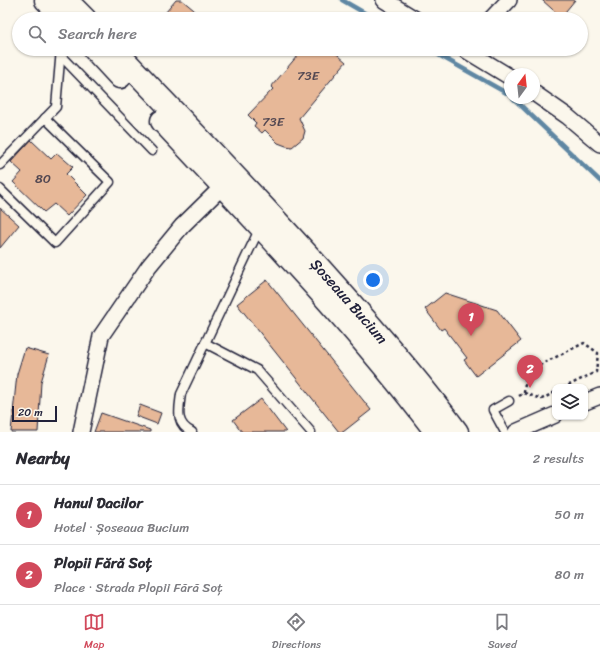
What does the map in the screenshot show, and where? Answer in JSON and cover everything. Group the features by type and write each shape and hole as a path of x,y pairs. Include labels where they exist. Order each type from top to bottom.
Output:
{"main road":[{"path":"46,0 58,12"},
{"path":"66,0 78,12"},
{"name":"Șoseaua Bucium","path":"101,56 229,181"},
{"name":"Șoseaua Bucium","path":"120,56 229,181 269,224 363,317 441,410 457,432"},
{"name":"Șoseaua Bucium","path":"269,224 436,432"}],"street":[{"path":"498,12 509,0"},
{"path":"390,2 405,12"},
{"path":"476,56 504,73"},
{"path":"540,97 567,116 600,144"},
{"path":"81,432 101,336 149,266 182,226 229,181"},
{"path":"588,401 600,396"},
{"path":"516,432 552,416"}],"lane":[{"path":"0,165 56,107 60,56"},
{"path":"64,56 152,151"},
{"path":"0,189 55,243 110,182 45,118"},
{"path":"192,432 185,429 178,417 181,394 256,236 269,224"},
{"path":"205,344 257,370 310,432"},
{"path":"505,432 493,410 509,401"}],"path":[{"path":"552,394 542,399 524,393 526,372 584,343 598,353 596,372 571,384"}],"building":[{"path":"176,0 182,0 194,10 192,12 166,12"},
{"path":"542,0 575,0 565,12 555,12"},
{"path":"297,56 339,56 346,62 299,118 305,131 303,138 292,147 278,143 265,130 262,133 254,126 256,123 248,115 273,89 271,87"},
{"path":"31,140 51,159 57,153 73,167 66,174 87,195 67,216 54,204 44,212 13,182 22,172 11,162"},
{"path":"0,208 19,225 0,248"},
{"path":"267,280 371,410 343,432 339,432 237,304"},
{"path":"445,293 497,310 521,341 476,376 464,360 467,358 444,328 441,330 425,309"},
{"path":"25,348 49,355 41,382 38,432 11,432 17,374"},
{"path":"261,399 286,432 242,432 233,420"},
{"path":"140,405 161,413 157,424 136,416"},
{"path":"101,413 150,430 150,432 94,432"}],"waterway":[{"path":"342,0 363,12"},
{"path":"440,56 504,92"},
{"path":"519,104 600,181"}],"place":[{"name":"Hanul Dacilor","path":"471,336"},
{"name":"Plopii Fără Soț","path":"530,388"}]}
